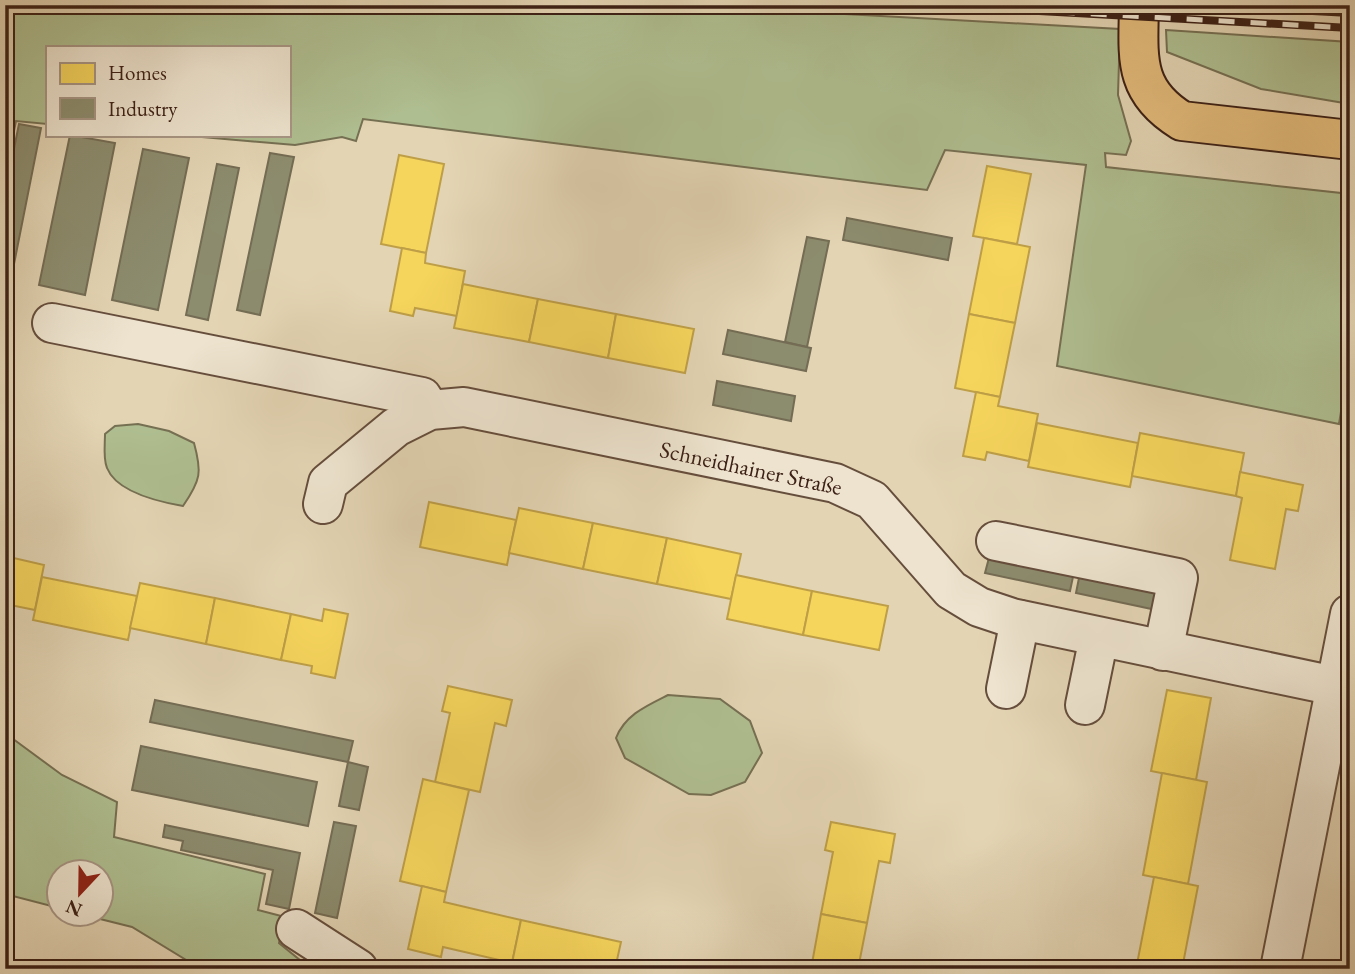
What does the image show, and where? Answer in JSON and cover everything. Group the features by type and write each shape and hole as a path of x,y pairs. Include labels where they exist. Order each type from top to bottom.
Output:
{"main road":[{"path":"1139,5 1138,45 1143,77 1150,95 1161,108 1182,121 1350,140"}],"street":[{"path":"52,323 422,397 430,410"},
{"name":"Schneidhainer Straße","path":"323,504 328,483 396,427 430,410 464,407 835,483 872,500 951,590 979,607 1020,620 1335,686"},
{"path":"996,541 1178,578 1163,651"},
{"path":"1280,969 1350,614"},
{"path":"1006,689 1020,620"},
{"path":"1085,705 1099,637"},
{"path":"296,929 358,969"}],"green space":[{"path":"5,5 679,5 1120,29 1118,95 1131,141 1126,155 1105,153 1106,167 1350,194 1350,356 1339,424 1057,366 1086,165 945,150 927,190 363,119 356,141 342,137 295,145 191,136 290,136 290,46 46,46 46,124 16,121 5,174"},
{"path":"1166,30 1350,42 1350,104 1261,89 1167,52"},
{"path":"138,424 169,431 194,443 198,476 183,506 151,499 129,490 112,477 107,468 105,434 115,426"},
{"path":"668,695 720,699 750,721 762,753 745,782 711,795 689,794 625,758 616,738 620,730 637,712"},
{"path":"5,733 62,775 117,802 114,837 265,874 258,910 285,917 279,943 311,969 201,969 132,927 116,923 116,858 46,858 46,905 5,894"}],"building: Homes":[{"path":"399,155 444,164 426,253 381,244"},
{"path":"987,166 1031,174 1017,244 973,236"},
{"path":"984,238 1030,247 1015,323 969,314"},
{"path":"402,248 426,253 425,263 465,271 457,316 415,308 413,316 390,311"},
{"path":"463,284 538,299 529,342 454,328"},
{"path":"538,299 616,314 608,358 529,342"},
{"path":"616,314 694,329 685,373 608,358"},
{"path":"969,314 1015,323 1000,397 955,388"},
{"path":"976,392 1000,397 998,406 1038,414 1029,461 987,452 985,460 963,456"},
{"path":"1037,423 1138,443 1130,487 1028,467"},
{"path":"1140,433 1244,453 1236,496 1132,476"},
{"path":"1240,472 1303,485 1298,511 1286,509 1275,569 1230,560 1242,498 1236,496"},
{"path":"429,502 516,520 507,565 420,547"},
{"path":"519,508 593,523 583,569 509,553"},
{"path":"593,523 667,538 657,584 583,569"},
{"path":"667,538 741,554 731,599 657,584"},
{"path":"5,556 44,565 35,610 5,604"},
{"path":"736,575 812,591 803,635 727,619"},
{"path":"42,577 137,596 128,640 33,620"},
{"path":"140,583 215,598 206,644 130,628"},
{"path":"812,591 888,606 879,650 803,635"},
{"path":"215,598 291,614 281,660 206,644"},
{"path":"324,609 348,614 335,678 311,673 312,666 281,660 291,614 322,621"},
{"path":"448,686 512,700 506,726 495,723 480,792 435,782 450,713 442,711"},
{"path":"1167,690 1211,698 1196,780 1151,771"},
{"path":"1162,773 1207,782 1188,884 1143,875"},
{"path":"423,779 469,790 446,892 400,881"},
{"path":"831,822 895,834 890,863 879,861 867,923 821,914 833,852 825,850"},
{"path":"1154,877 1198,886 1182,969 1136,969"},
{"path":"422,886 446,892 444,902 521,920 512,963 443,947 441,957 408,949"},
{"path":"821,914 867,923 858,969 811,969"},
{"path":"521,920 621,942 615,969 538,969 512,963"}],"building: Industry":[{"path":"19,124 41,128 14,264 5,262 5,193"},
{"path":"70,136 115,143 85,295 39,285"},
{"path":"143,149 189,158 158,310 112,300"},
{"path":"270,153 294,157 260,315 237,310"},
{"path":"217,164 239,168 208,320 186,315"},
{"path":"847,218 952,238 948,260 843,240"},
{"path":"807,237 829,241 807,347 785,342"},
{"path":"728,330 811,348 806,371 723,354"},
{"path":"717,381 795,396 791,421 713,405"},
{"path":"990,554 1074,572 1070,591 985,573"},
{"path":"1080,573 1165,591 1161,611 1076,593"},
{"path":"155,700 353,741 348,762 150,722"},
{"path":"141,746 317,782 308,826 132,790"},
{"path":"348,762 368,767 359,810 339,806"},
{"path":"334,822 356,826 337,918 315,913"},
{"path":"165,825 300,853 289,909 266,904 273,870 181,850 183,841 163,837"}],"railway":[{"path":"931,5 1350,28"},
{"path":"1200,5 1350,13"}]}
